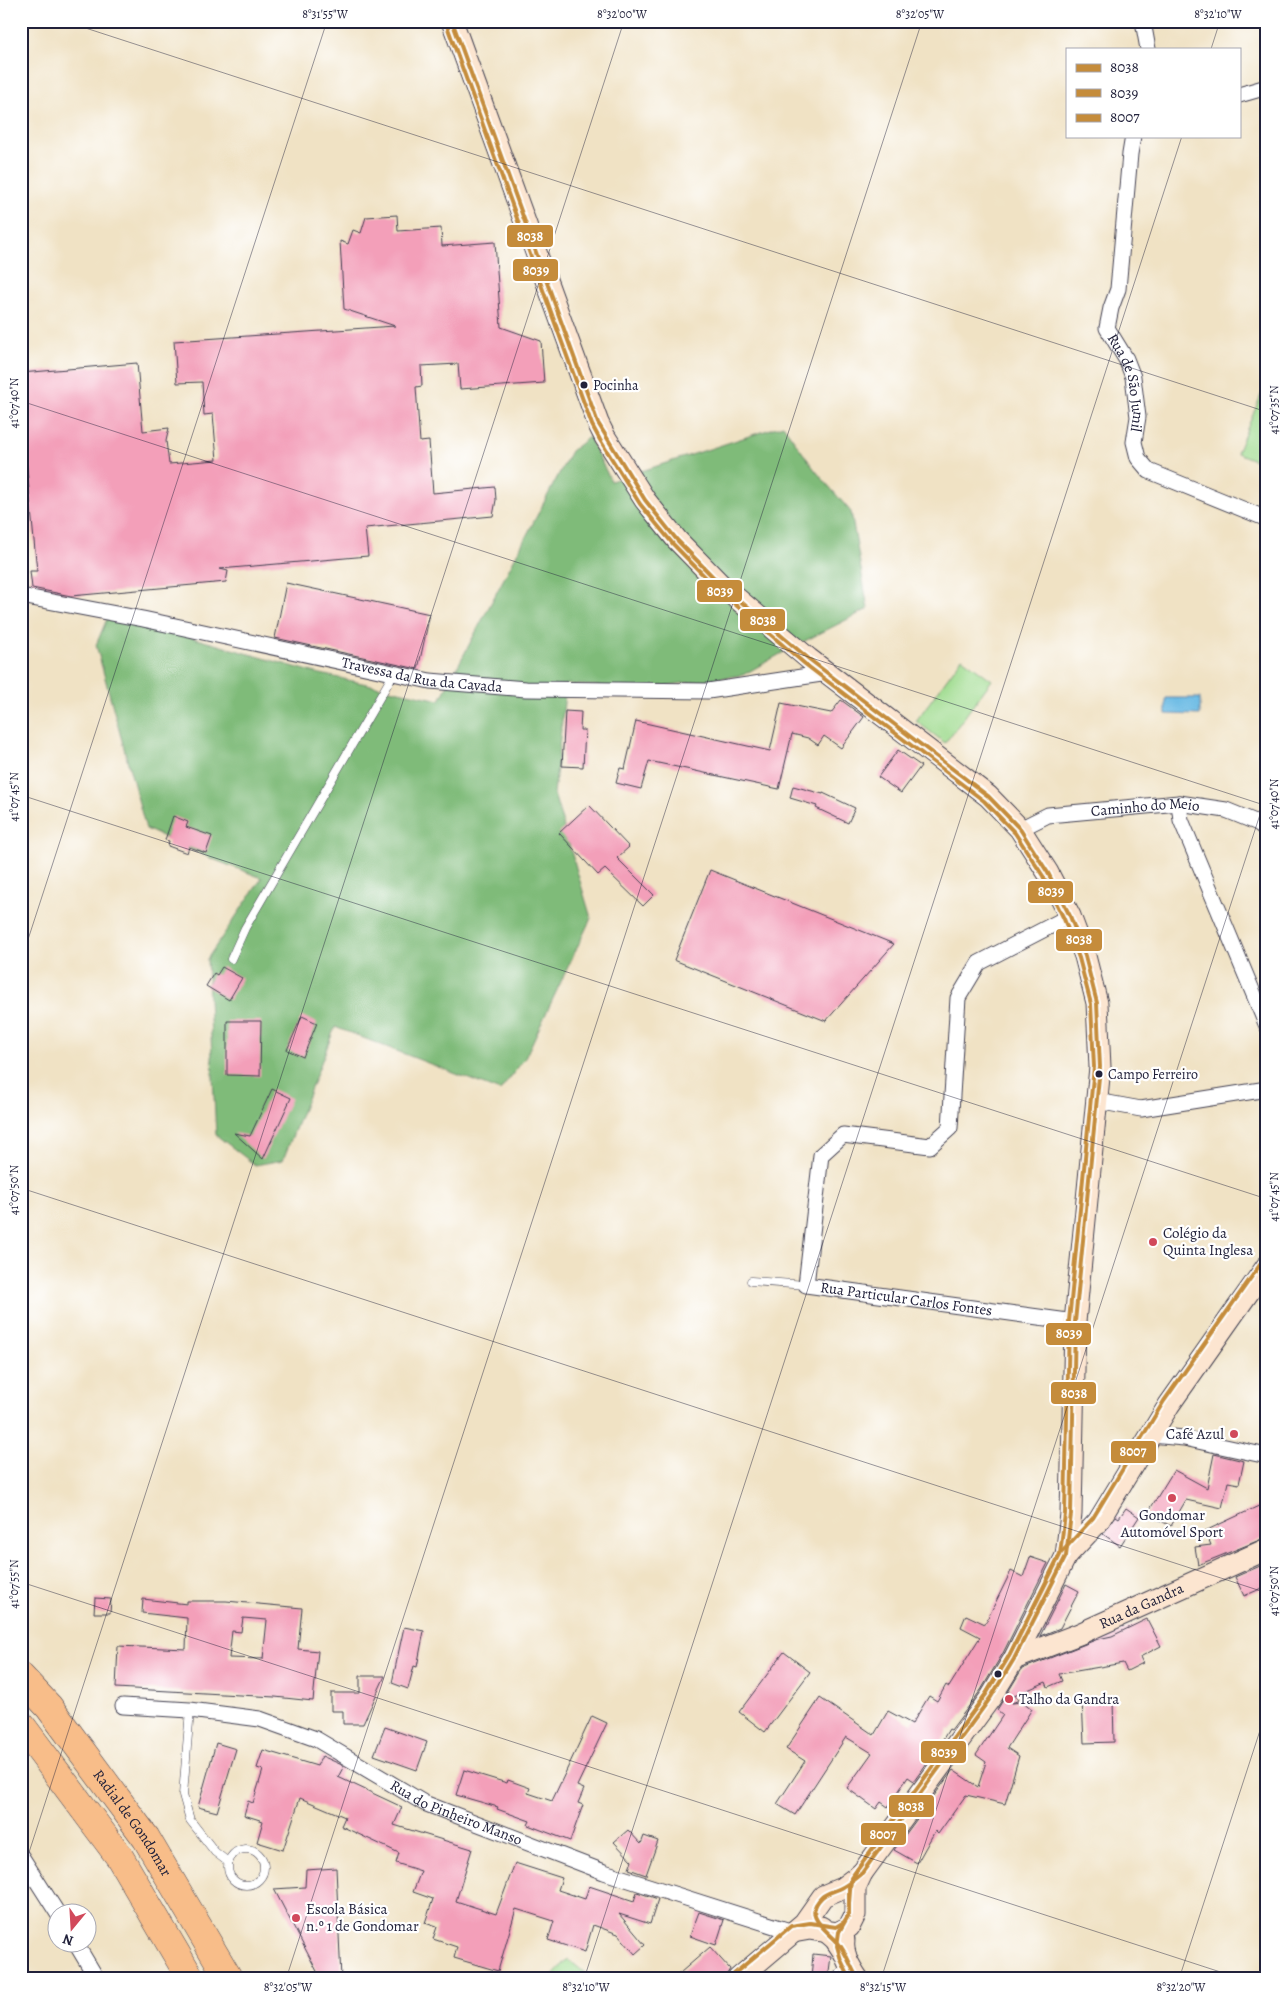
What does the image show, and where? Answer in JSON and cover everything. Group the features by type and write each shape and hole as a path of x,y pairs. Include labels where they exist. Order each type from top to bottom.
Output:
{"highway":[{"name":"Radial de Gondomar","path":"21,1677 49,1706 146,1838 229,1979"},
{"name":"Radial de Gondomar","path":"21,1725 119,1856 191,1979"}],"street":[{"path":"452,21 572,353 605,437 645,500 677,540 721,585 828,674 988,796 1020,829 1048,873 1070,916 1085,956 1097,1003 1100,1067 1075,1322 1071,1514 1066,1556"},
{"path":"1144,27 1148,48"},
{"path":"1240,95 1267,87"},
{"name":"Rua de São Jumil","path":"1133,138 1118,290 1110,308 1107,328 1126,359 1132,377 1138,418 1134,442 1138,458 1149,471 1267,519"},
{"name":"Travessa da Rua da Cavada","path":"21,596 153,621 430,681 526,688 708,692 828,674"},
{"path":"1179,803 1181,820 1267,1026"},
{"name":"Caminho do Meio","path":"1020,829 1048,816 1179,803 1226,810 1258,823 1267,830"},
{"name":"Rua Particular Carlos Fontes","path":"1070,916 979,963 958,998 950,1128 930,1146 843,1135 821,1155 806,1285 1075,1322"},
{"path":"1097,1101 1141,1109 1267,1089"},
{"path":"848,1970 844,1940 852,1916 854,1888 862,1873 991,1697 1014,1659 1066,1556 1098,1522 1169,1405 1267,1266"},
{"path":"1151,1435 1184,1438 1267,1456"},
{"name":"Rua da Gandra","path":"1014,1659 1079,1634 1267,1549"},
{"name":"Rua do Pinheiro Manso","path":"123,1706 190,1710 260,1719 316,1739 424,1802 604,1872 793,1932"},
{"path":"21,1856 50,1902"},
{"path":"738,1979 804,1923 823,1897 842,1888 862,1873"},
{"path":"793,1932 810,1929 825,1930 837,1932 843,1931 852,1916 852,1902 842,1893 823,1897 814,1913 816,1919 825,1930 835,1939 848,1970"},
{"path":"81,1952 97,1979"}],"lane":[{"path":"232,959 245,928 394,674"},
{"path":"751,1280 806,1285"},
{"path":"190,1710 183,1795 190,1820 215,1852 228,1862"},
{"path":"244,1849 254,1850 262,1857 265,1867 262,1877 258,1881 254,1884 243,1886 234,1881 228,1872 228,1862 234,1853 244,1849"}],"green space":[{"path":"1267,381 1267,465 1237,453"},
{"path":"783,425 815,470 851,512 868,609 743,675 640,689 566,684 554,794 591,918 525,1058 500,1091 335,1027 283,1160 255,1165 216,1135 207,959 262,878 210,858 146,829 96,645 109,614 316,673 440,700 571,451 589,437 611,481"},
{"path":"962,658 992,680 945,743 916,721"},
{"path":"568,1959 592,1979 550,1979"}],"water":[{"path":"1166,698 1200,698 1200,715 1166,714"}],"building":[{"path":"397,215 398,231 441,228 442,246 495,242 501,327 541,341 544,383 460,389 458,364 421,366 422,386 416,387 420,442 429,441 433,493 495,487 496,500 493,516 365,528 368,556 220,569 228,571 226,582 71,596 32,588 30,571 37,571 26,459 21,460 21,373 137,363 143,431 169,428 166,441 169,464 217,460 213,414 204,415 202,382 177,383 174,341 395,326 344,309 340,241 348,244 353,230 361,233 366,217"},
{"path":"286,583 430,614 418,669 275,638"},
{"path":"841,700 864,717 841,748 824,736 818,745 808,738 792,734 779,789 649,761 641,789 616,783 620,768 625,769 636,721 770,751 781,703 831,713"},
{"path":"565,711 581,712 580,730 585,730 583,767 562,766"},
{"path":"898,750 921,766 901,793 878,777"},
{"path":"793,786 823,793 855,808 848,823 816,808 817,806 790,798"},
{"path":"589,805 629,847 617,858 654,895 643,906 605,869 598,875 559,833"},
{"path":"173,816 188,822 186,827 212,836 206,853 189,847 187,853 168,846 169,841 165,840"},
{"path":"710,870 894,944 826,1021 674,960"},
{"path":"222,967 242,978 229,1000 206,986 214,973 217,975"},
{"path":"302,1016 317,1023 303,1057 287,1050"},
{"path":"227,1021 261,1021 260,1076 227,1075"},
{"path":"272,1089 291,1098 263,1159 234,1133 250,1136"},
{"path":"1214,1454 1244,1461 1239,1484 1228,1482 1222,1508 1186,1500 1171,1526 1147,1514 1174,1470 1207,1488"},
{"path":"1263,1504 1267,1511 1267,1537 1198,1565 1195,1547 1211,1545 1205,1531"},
{"path":"1126,1508 1139,1517 1120,1546 1103,1534 1116,1516 1119,1518"},
{"path":"1030,1557 1048,1563 1003,1653 981,1690 951,1730 949,1729 914,1781 908,1777 888,1807 881,1802 876,1809 847,1788 872,1753 846,1737 795,1815 777,1804 805,1761 786,1749 820,1698 874,1735 888,1711 912,1724 929,1696 937,1701 946,1685 949,1687 980,1637 961,1627 966,1615 985,1624 1011,1571 1023,1577"},
{"path":"1267,1563 1267,1586 1244,1596 1235,1577"},
{"path":"1066,1584 1079,1591 1060,1628 1040,1636"},
{"path":"95,1598 111,1599 110,1613 94,1613"},
{"path":"143,1599 187,1604 187,1601 226,1601 302,1608 298,1649 318,1651 313,1701 116,1688 118,1646 186,1649 187,1618 142,1613","holes":["243,1618 267,1620 263,1659 229,1658 232,1631 241,1632"]},
{"path":"1147,1619 1161,1646 1140,1657 1143,1663 1127,1671 1123,1663 1059,1674 1062,1681 1048,1687 1046,1682 1014,1696 1019,1700 1012,1703 1023,1702 1032,1709 1007,1748 1019,1756 1005,1804 966,1795 938,1834 935,1831 917,1863 894,1850 953,1770 978,1787 986,1762 976,1755 1003,1715 997,1710 1022,1669 1098,1639 1112,1636"},
{"path":"404,1627 424,1631 417,1667 414,1666 408,1689 392,1683"},
{"path":"784,1652 810,1672 765,1732 739,1712"},
{"path":"360,1676 385,1676 363,1724 343,1724 343,1711 331,1711 331,1693 360,1693"},
{"path":"1113,1699 1114,1742 1084,1743 1082,1700"},
{"path":"592,1716 607,1723 577,1786 584,1789 578,1803 583,1805 570,1841 528,1825 530,1821 497,1809 498,1807 456,1795 464,1770 507,1783 508,1780 530,1788 528,1793 552,1801"},
{"path":"385,1727 427,1742 417,1770 374,1755"},
{"path":"216,1743 236,1749 217,1812 198,1807"},
{"path":"263,1750 317,1766 322,1756 342,1765 344,1766 338,1777 402,1807 394,1825 472,1849 456,1901 496,1914 515,1863 562,1878 558,1890 585,1899 589,1886 634,1901 637,1892 658,1899 650,1924 619,1914 645,1945 635,1954 618,1934 593,1925 585,1952 548,1940 554,1921 516,1909 498,1971 454,1958 457,1947 433,1939 437,1927 425,1923 433,1899 413,1892 421,1871 396,1863 399,1853 341,1826 345,1817 300,1798 283,1850 257,1842 263,1821 244,1815 248,1801 253,1803 263,1770 257,1768"},
{"path":"628,1830 641,1844 644,1836 658,1841 646,1875 629,1869 632,1861 614,1842"},
{"path":"336,1868 341,1979 321,1979 274,1889 305,1887 306,1870"},
{"path":"699,1912 724,1920 716,1945 690,1936"},
{"path":"710,1947 730,1969 727,1974 721,1979 673,1979"},
{"path":"813,1954 831,1956 828,1979 811,1979"}],"transit line":[{"name":"8038","path":"452,21 598,423 645,500 677,540 721,585 809,659 988,796 1020,829 1048,873 1070,916 1085,956 1097,1003 1100,1067 1075,1322 1071,1514 1066,1556 1014,1659 991,1697 862,1873 843,1887 824,1895 816,1904 814,1911 818,1923 842,1948 858,1979"},
{"name":"8039","path":"446,23 592,425 640,504 673,544 717,589 805,664 984,801 1015,833 1043,876 1064,919 1079,958 1091,1004 1094,1067 1069,1321 1065,1514 1060,1554 1009,1656 986,1694 851,1878 848,1916 839,1932 837,1946 850,1979"},
{"name":"8007","path":"734,1974 791,1926 810,1923 836,1927 844,1922 849,1914 849,1887 857,1870 986,1694 1009,1656 1061,1553 1093,1518 1164,1401 1262,1262"}],"place":[{"name":"Pocinha","path":"584,385"},
{"name":"Campo Ferreiro","path":"1099,1074"},
{"name":"Colégio da Quinta Inglesa","path":"1153,1242"},
{"name":"Café Azul","path":"1234,1434"},
{"name":"Gondomar Automóvel Sport","path":"1172,1498"},
{"name":"Talho da Gandra","path":"1009,1699"},
{"name":"Escola Básica n.º 1 de Gondomar","path":"296,1918"}]}
